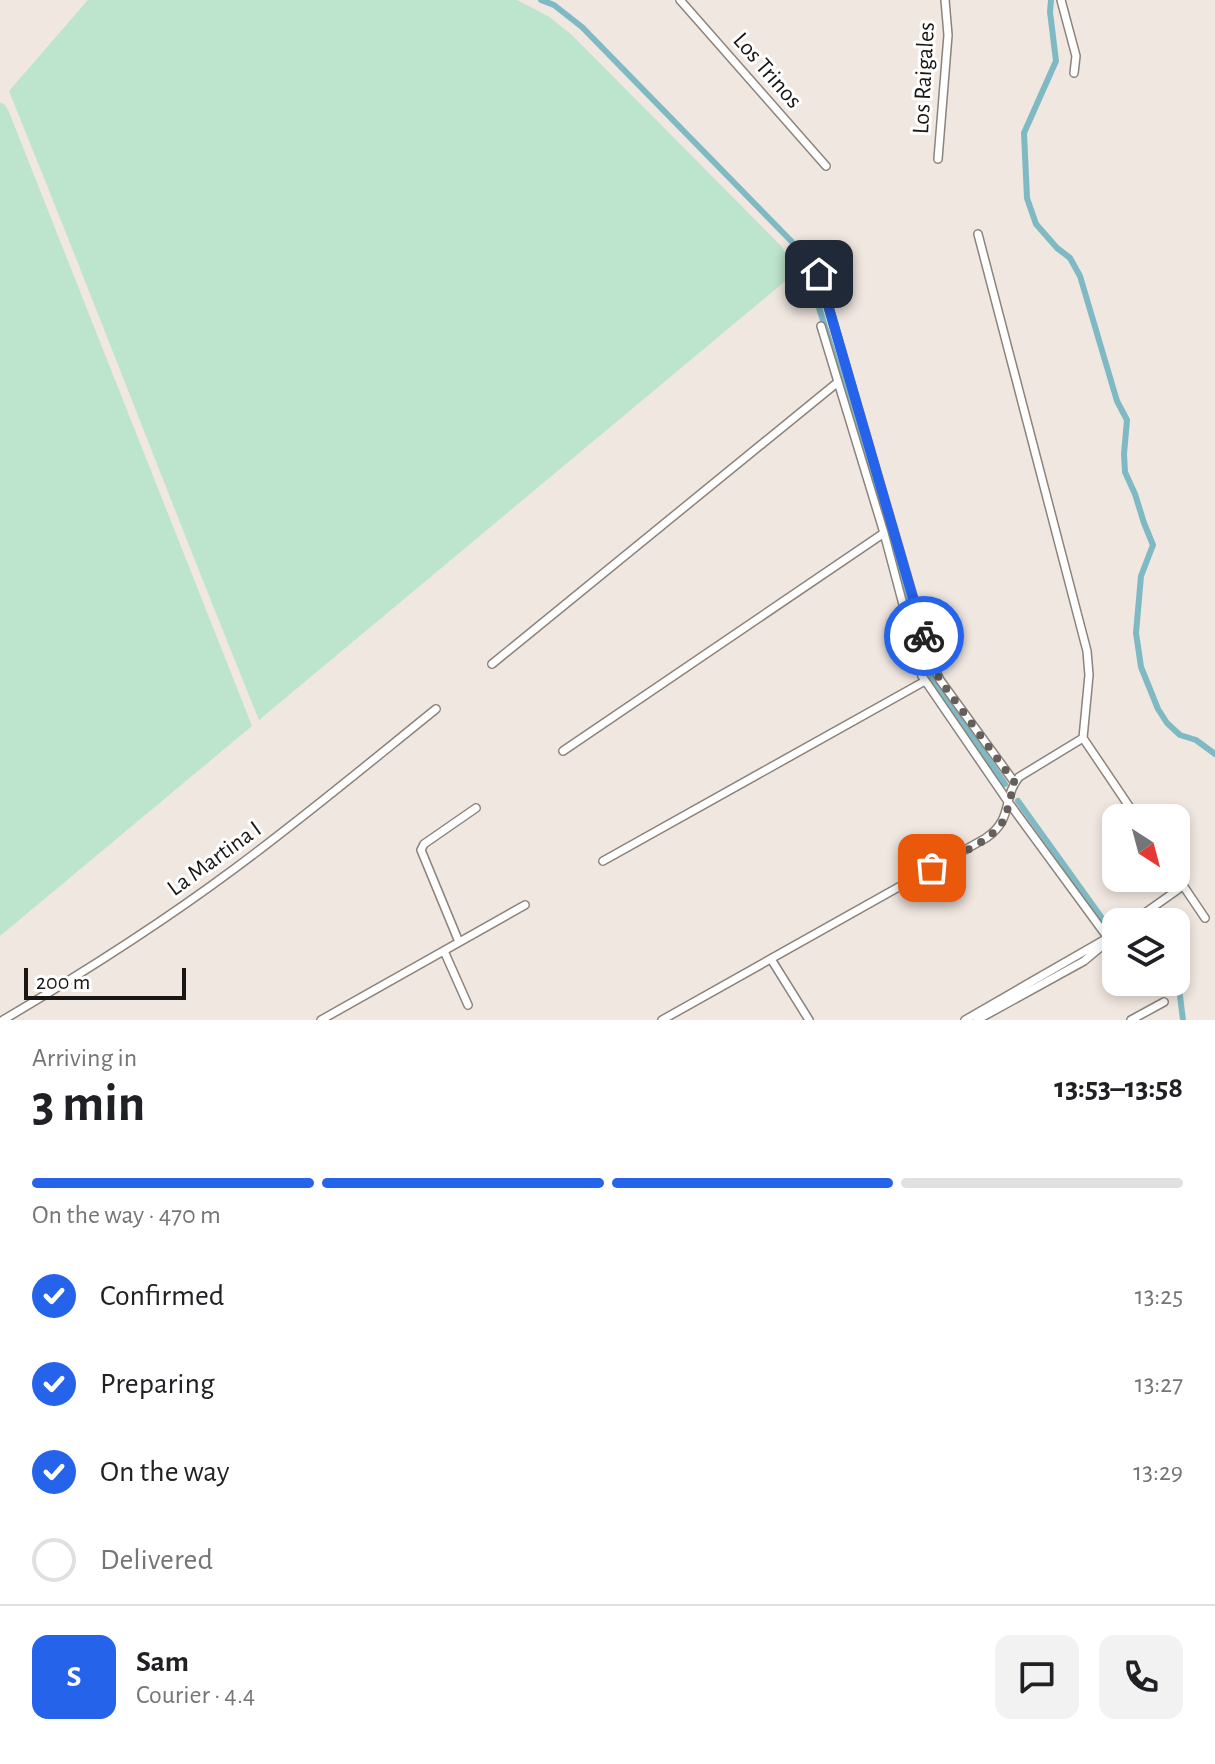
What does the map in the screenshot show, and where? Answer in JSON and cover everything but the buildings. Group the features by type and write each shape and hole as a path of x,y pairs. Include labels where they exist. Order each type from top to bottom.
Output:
{"street":[{"name":"Los Trinos","path":"680,0 826,166"},
{"name":"Los Raigales","path":"938,159 948,35 945,0"},
{"path":"1061,0 1076,56 1074,73"},
{"path":"978,234 1087,651 1089,675 1083,738 1128,804"},
{"path":"819,274 933,665 940,680 1015,783"},
{"path":"821,326 884,533 918,666 925,681 1009,803 1102,930"},
{"path":"492,664 838,382"},
{"path":"563,751 884,533"},
{"path":"603,861 925,681"},
{"name":"La Martina I","path":"3,1020 89,969 202,892 436,709"},
{"path":"662,1020 986,838 1001,824 1015,783 1022,775 1083,738"},
{"path":"459,942 421,850 424,844 476,808"},
{"path":"1152,908 1174,892"},
{"path":"1187,892 1205,918"},
{"path":"321,1020 525,905"},
{"path":"965,1020 1102,941"},
{"path":"977,1020 1084,961 1102,946"},
{"path":"444,951 468,1005"},
{"path":"771,959 809,1020"},
{"path":"1131,1020 1164,1002"}],"green space":[{"path":"88,0 517,0 548,16 572,35 781,246 789,261 789,278 259,720 9,91"},
{"path":"0,102 9,112 252,726 0,936"}],"waterway":[{"path":"541,0 554,5 582,27 797,247 803,257 875,485 924,658 933,680 1005,784"},
{"path":"1051,0 1056,61 1024,133 1027,198 1036,224 1070,258 1080,276 1117,401 1127,420 1125,472 1153,545 1141,576 1136,633 1141,667 1167,723 1180,735 1196,740 1215,754"},
{"path":"1018,801 1102,918"},
{"path":"1180,996 1183,1020"}],"way so far":[{"path":"924,636 940,680 1015,783 1006,814 995,831 932,868"}],"route":[{"path":"819,274 924,636"}]}
